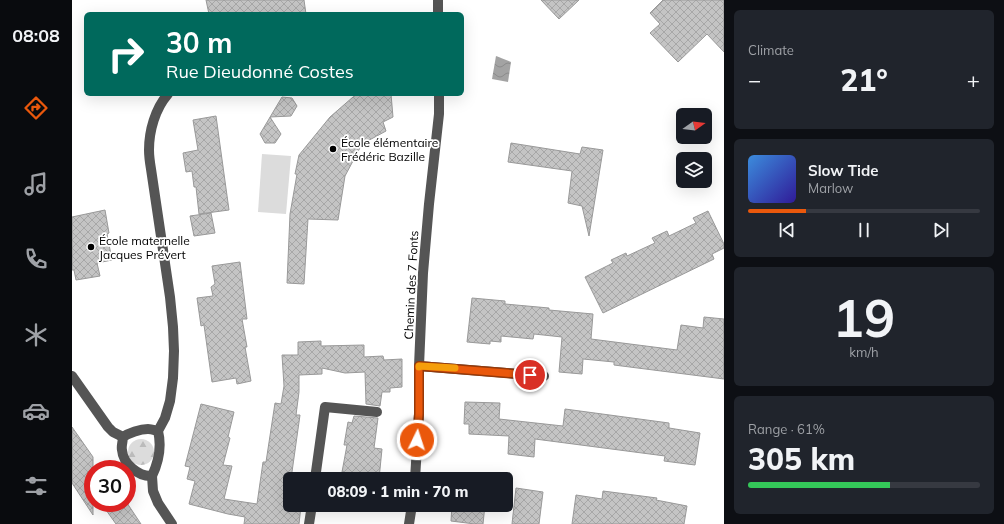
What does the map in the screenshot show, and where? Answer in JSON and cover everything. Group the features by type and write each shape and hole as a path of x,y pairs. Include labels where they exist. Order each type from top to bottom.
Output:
{"street":[{"path":"438,0 438,12"},
{"path":"167,96 157,112 150,131 149,150 170,297 174,351 173,378 170,401 165,418 158,431 160,440 159,458 152,476 153,491 158,503 172,524"},
{"name":"Chemin des 7 Fonts","path":"415,472 419,414 419,366 423,273 439,114 439,96"},
{"path":"419,366 544,376"},
{"path":"72,376 108,427 113,432 123,437"},
{"path":"316,472 325,407 377,412"},
{"path":"123,437 142,430 148,429 158,431"},
{"path":"123,437 122,450 126,462 135,471 146,476 152,476"},
{"path":"309,524 311,512"},
{"path":"409,524 411,512"}],"green space":[{"path":"262,154 291,156 286,214 258,212"},
{"path":"136,440 146,440 153,447 153,457 146,464 136,464 136,460 131,460 129,457 129,447"}],"water":[{"path":"496,56 511,62 508,82 492,79"}],"building":[{"path":"206,0 304,0 306,12 209,12"},
{"path":"541,0 579,0 559,19"},
{"path":"663,0 724,0 724,52 707,34 678,62 650,33 660,24 650,13"},
{"path":"391,96 393,117 383,122 386,131 362,144 345,176 338,220 308,219 304,284 287,283 290,214 299,155 330,117 353,97"},
{"path":"282,97 292,98 297,106 291,116 270,117"},
{"path":"216,116 229,210 199,214 196,187 194,187 192,171 186,172 183,153 198,150 193,120"},
{"path":"270,117 281,134 275,143 265,143 260,134"},
{"path":"511,143 580,154 582,147 603,150 589,236 582,206 568,203 572,171 508,162"},
{"name":"École maternelle Jacques Prévert","path":"105,210 109,233 107,234 112,260 97,263 100,276 76,280 74,270 72,270 72,217"},
{"path":"708,211 724,244 724,248 712,254 714,259 603,313 585,277 613,263 611,260 626,253 627,256 655,243 652,238 667,231 669,236 696,223 693,218"},
{"path":"211,213 215,233 194,236 190,216"},
{"path":"240,262 247,319 242,319 251,381 237,384 236,378 212,382 204,325 201,326 197,298 213,296 211,287 215,284 212,266"},
{"path":"472,298 505,301 505,304 549,308 549,310 593,314 591,339 677,350 681,325 703,328 704,317 724,319 724,379 614,365 614,362 583,359 582,374 559,372 562,337 534,334 533,339 501,336 501,342 490,341 490,344 467,342"},
{"path":"321,341 321,346 364,345 364,357 383,356 384,360 402,359 402,387 390,388 390,392 382,392 380,406 366,404 365,372 345,373 322,368 322,374 299,375 299,392 296,415 300,415 292,472 283,472 283,512 300,512 299,524 244,524 245,517 189,504 195,481 187,479 190,467 185,466 201,404 234,412 228,437 230,438 223,465 232,466 224,499 257,504 263,462 266,462 275,403 281,404 284,386 282,355 298,355 298,342"},
{"path":"465,402 500,403 499,419 563,426 565,409 669,423 669,428 700,433 695,465 664,461 665,456 535,439 534,457 508,454 509,436 469,434 469,424 464,424"},
{"path":"354,416 378,418 374,448 382,449 380,472 342,472 347,445 344,445 348,422 352,423"},
{"path":"72,427 93,457 93,460 84,460 84,501 72,483"},
{"path":"516,488 543,492 539,524 512,524"},
{"path":"603,491 657,498 656,500 687,506 684,524 572,524 576,495 602,499"},
{"path":"107,512 133,512 141,524 116,524"},
{"path":"452,512 484,512 483,524 451,521"}],"slow traffic":[{"path":"419,367 455,368"}],"place":[{"name":"École élémentaire Frédéric Bazille","path":"333,149"},
{"name":"École maternelle Jacques Prévert","path":"91,247"}],"route":[{"path":"417,440 419,414 419,366 530,375"}]}
